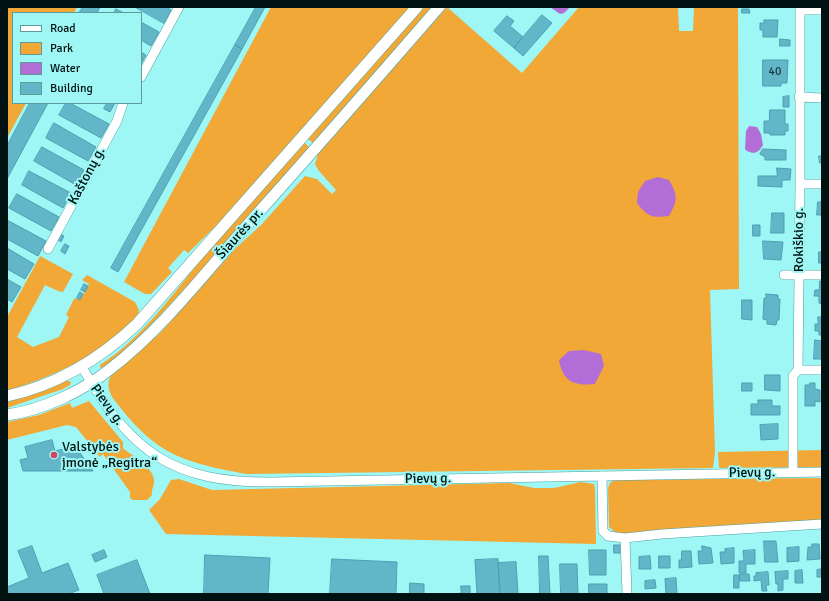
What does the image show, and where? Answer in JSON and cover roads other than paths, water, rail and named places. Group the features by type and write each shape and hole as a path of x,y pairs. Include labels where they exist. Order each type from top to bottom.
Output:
{"main road":[{"name":"Šiaurės pr.","path":"7,396 36,388 82,367 113,346 137,324 417,7"},
{"name":"Šiaurės pr.","path":"7,415 40,406 68,395 91,383 108,371 152,332 439,7"}],"street":[{"path":"142,75 180,7"},
{"path":"800,9 822,10"},
{"name":"Rokiškio g.","path":"793,472 793,376 798,370 800,9"},
{"path":"799,97 822,98"},
{"name":"Kaštonų g.","path":"48,249 117,121 123,104"},
{"path":"800,184 822,184"},
{"path":"784,275 822,275"},
{"name":"Pievų g.","path":"82,367 91,383 117,420 144,448 158,458 198,475 237,482 822,472"},
{"path":"798,370 822,370"},
{"path":"602,476 603,531 608,536 625,538 662,534 822,524"},
{"path":"625,538 627,594"}],"water":[{"path":"550,7 570,7 564,13 560,14"},
{"path":"749,126 757,127 761,134 763,145 755,153 745,149 746,131"},
{"path":"658,177 669,180 674,190 676,198 669,216 651,216 647,214 637,203 638,192 645,181"},
{"path":"584,350 601,354 604,366 595,384 581,384 571,381 563,373 561,367 559,360 569,351"}],"place":[{"name":"Valstybės įmonė „Regitra“","path":"54,455"}]}
